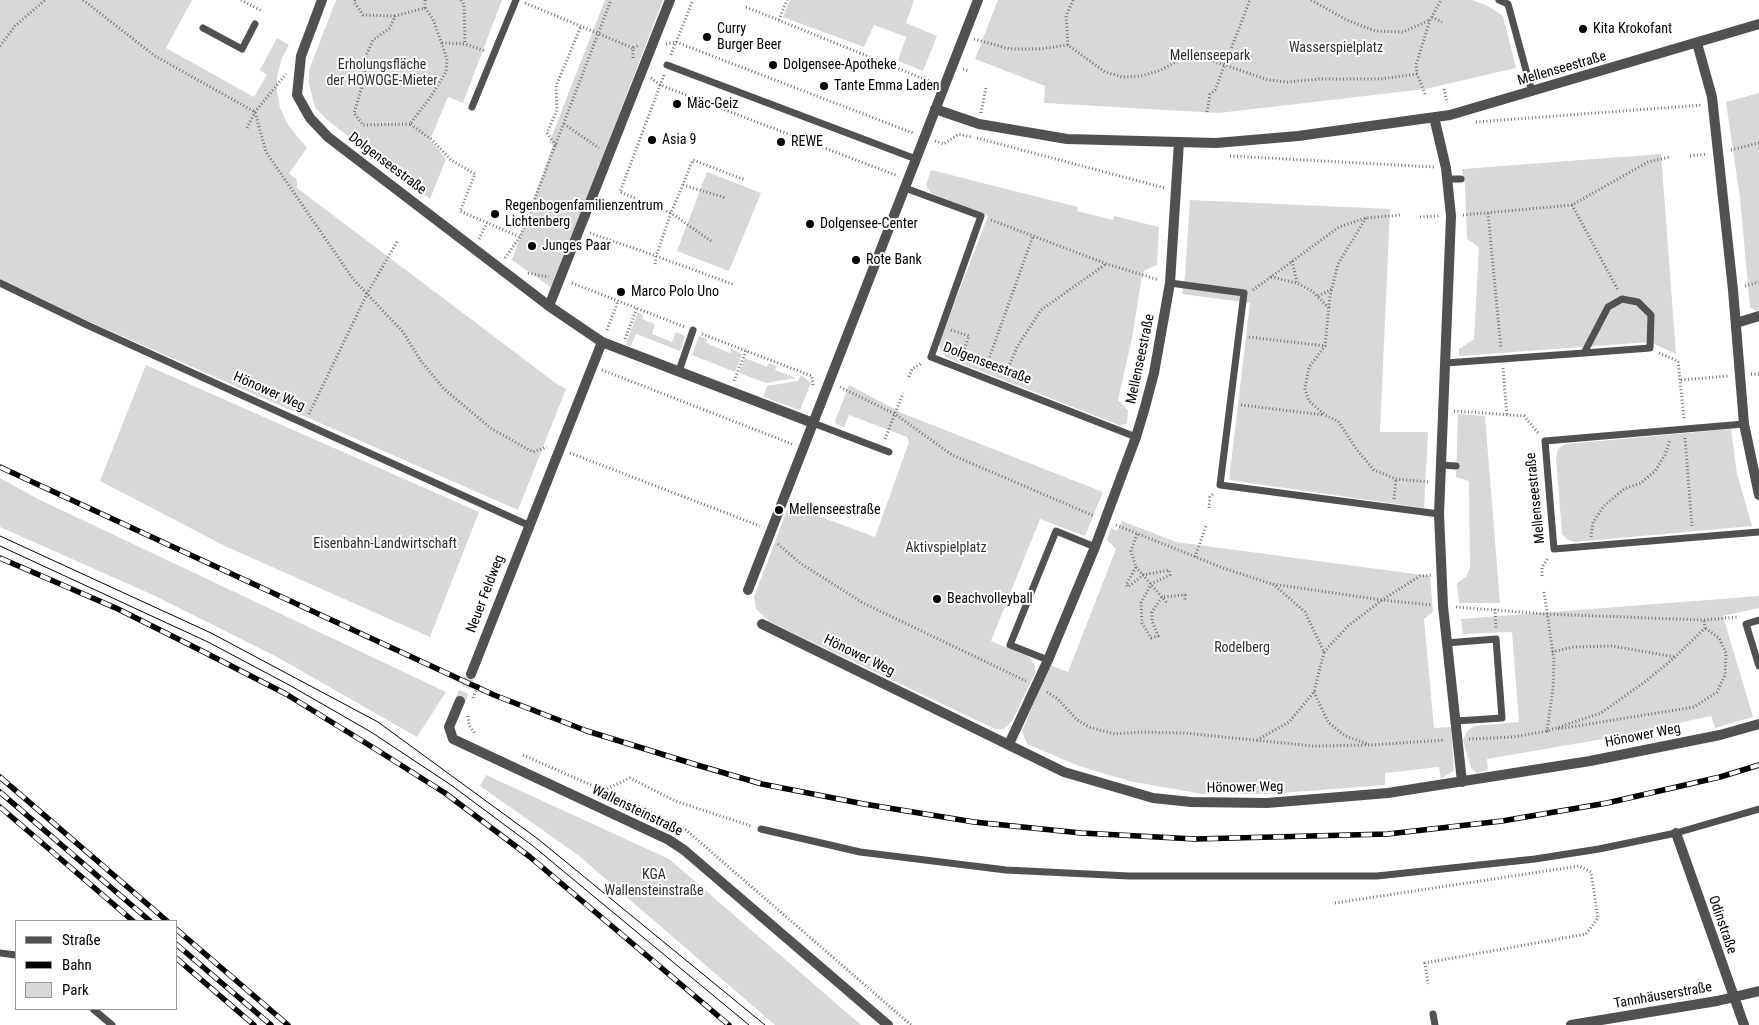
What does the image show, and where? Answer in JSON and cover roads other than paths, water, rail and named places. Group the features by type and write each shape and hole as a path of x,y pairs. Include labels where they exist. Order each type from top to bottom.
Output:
{"street":[{"name":"Dolgenseestraße","path":"322,0 301,56 298,95 310,118 328,137 549,306 602,342 813,423"},
{"path":"549,306 562,280 670,0"},
{"path":"748,590 978,0"},
{"name":"Mellenseestraße","path":"935,109 978,124 1067,139 1216,143 1298,136 1434,117 1532,92 1759,24"},
{"path":"1697,43 1713,104 1736,323 1744,424 1759,494"},
{"path":"1434,117 1448,179 1451,216 1439,514 1446,643 1462,782"},
{"name":"Mellenseestraße","path":"1009,744 1048,660 1095,547 1136,437 1154,373 1170,283 1179,142"},
{"path":"1736,323 1759,316"},
{"path":"528,525 602,342"},
{"name":"Neuer Feldweg","path":"471,674 528,525"},
{"name":"Hönower Weg","path":"762,624 1064,772 1153,798 1191,802 1267,803 1338,798 1462,782 1590,761 1720,735 1759,724"},
{"name":"Wallensteinstraße","path":"460,701 450,727 450,734 453,739 669,840 684,850 888,1025"},
{"name":"Odinstraße","path":"1676,833 1744,1025"},
{"name":"Tannhäuserstraße","path":"1571,1025 1733,998 1759,991"}],"lane":[{"path":"1498,0 1508,4 1532,92"},
{"path":"472,107 519,1"},
{"path":"204,28 242,49 255,24"},
{"path":"668,65 916,159"},
{"path":"1448,179 1461,178"},
{"name":"Dolgenseestraße","path":"906,184 981,216 931,357 1136,437"},
{"name":"Hönower Weg","path":"0,283 87,326 528,525"},
{"path":"1170,283 1244,293 1220,485 1439,514"},
{"path":"1445,363 1584,353 1650,348 1651,315 1638,302 1622,299 1608,306 1584,353"},
{"path":"679,372 693,330"},
{"path":"813,423 889,452"},
{"name":"Mellenseestraße","path":"1744,424 1544,441 1554,549 1759,532"},
{"path":"1441,465 1456,466"},
{"path":"1048,660 1010,645 1056,531 1095,547"},
{"path":"1759,620 1746,624 1759,666"},
{"path":"1446,643 1496,639 1502,718 1456,721"},
{"path":"761,829 860,852 1006,870 1129,876 1229,878 1377,876 1535,859 1676,833 1759,809"},
{"path":"0,953 15,955"},
{"path":"94,1010 112,1025"},
{"path":"1433,1014 1435,1025"}],"tunnel":[{"path":"460,701 471,674"}],"tram line":[{"path":"0,536 211,633 378,722 538,839 765,1025"},
{"path":"0,546 208,642 291,686 371,732 451,785 533,846 749,1025"}],"railway":[{"path":"0,467 494,695 587,731 697,765 762,784 864,804 974,822 1081,833 1195,839 1388,834 1502,821 1607,803 1720,777 1759,765"},
{"path":"0,558 118,609 286,694 445,793 530,857 729,1025"},
{"path":"0,777 166,920"},
{"path":"0,792 149,920"},
{"path":"0,807 132,920"},
{"path":"178,931 288,1025"},
{"path":"178,946 271,1025"},
{"path":"178,960 254,1025"}],"place":[{"name":"Kita Krokofant","path":"1583,29"},
{"name":"Curry Burger Beer","path":"707,37"},
{"name":"Dolgensee-Apotheke","path":"773,65"},
{"name":"Tante Emma Laden","path":"824,86"},
{"name":"Mäc-Geiz","path":"677,104"},
{"name":"Asia 9","path":"652,140"},
{"name":"REWE","path":"781,142"},
{"name":"Regenbogenfamilienzentrum Lichtenberg","path":"495,214"},
{"name":"Dolgensee-Center","path":"810,224"},
{"name":"Junges Paar","path":"532,246"},
{"name":"Rote Bank","path":"856,260"},
{"name":"Marco Polo Uno","path":"621,292"},
{"name":"Mellenseestraße","path":"779,510"},
{"name":"Beachvolleyball","path":"937,599"}],"park label":[{"name":"Wasserspielplatz","path":"1336,48"},
{"name":"Mellenseepark","path":"1210,56"},
{"name":"Erholungsfläche der HOWOGE-Mieter","path":"382,74"},
{"name":"Eisenbahn-Landwirtschaft","path":"385,544"},
{"name":"Aktivspielplatz","path":"946,548"},
{"name":"Rodelberg","path":"1242,648"},
{"name":"KGA Wallensteinstraße","path":"654,884"}]}
